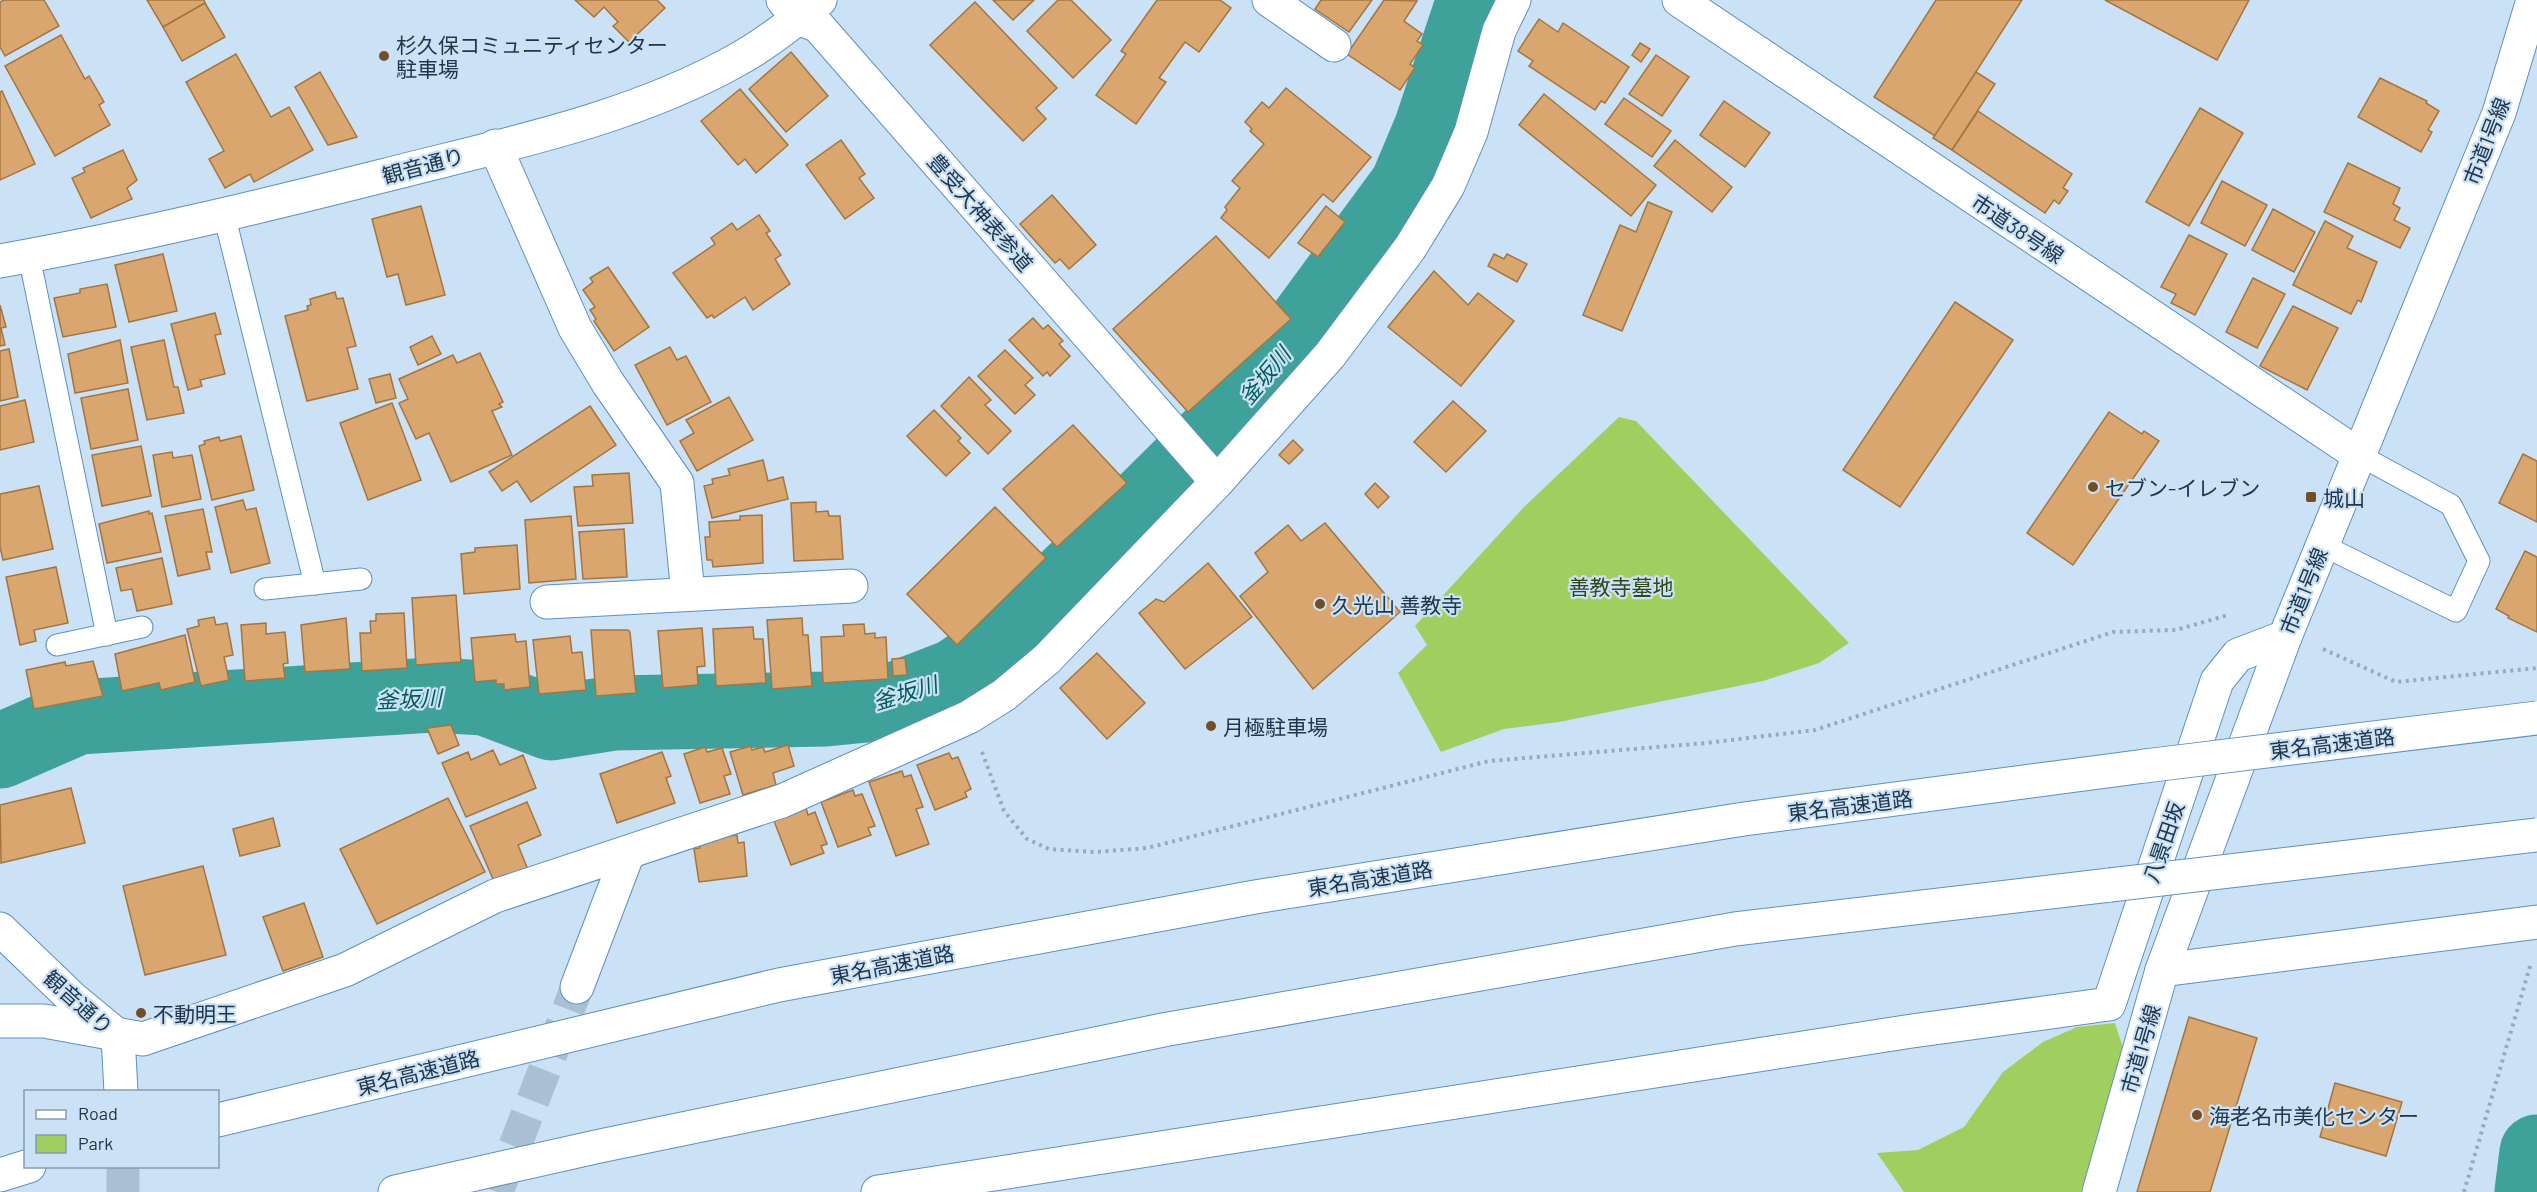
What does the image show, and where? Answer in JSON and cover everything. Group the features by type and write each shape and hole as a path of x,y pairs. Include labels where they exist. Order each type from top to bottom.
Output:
{"main road":[{"path":"1269,0 1334,45"},
{"path":"0,1022 44,1021 143,1039 345,970 495,896 782,801 969,717 1004,695 1047,658 1330,355 1410,248 1443,195 1472,132 1499,31 1514,0"},
{"name":"市道38号線","path":"1679,0 2359,455"},
{"name":"市道1号線","path":"2099,1192 2162,970 2285,637 2499,113 2533,0"},
{"name":"豊受大神表参道","path":"800,6 1214,479"},
{"name":"観音通り","path":"15,258 225,214 617,113 664,95 737,60 800,6"},
{"path":"495,146 575,328 608,383 677,483 688,594"},
{"path":"548,602 851,586"},
{"name":"八景田坂","path":"878,1192 1912,1031 2109,1004 2217,681 2238,656 2285,637"},
{"name":"東名高速道路","path":"219,1120 779,985 1255,897 1744,819 2145,766 2537,718"},
{"path":"396,1192 600,1146 1186,1026 1735,929 2537,835"},
{"path":"577,987 628,853"},
{"path":"2162,970 2537,922"},
{"name":"観音通り","path":"0,929 72,998 118,1036 121,1090"},
{"path":"0,1174 24,1168"}],"lane":[{"path":"225,214 315,584"},
{"path":"15,258 107,635"},
{"path":"2322,544 2456,611 2479,561 2451,505 2359,455"},
{"path":"265,589 362,579"},
{"path":"57,645 142,627"}],"path":[{"path":"969,717 1004,811 1028,839 1049,849 1095,852 1147,848 1489,761 1706,743 1815,730 2113,632 2176,630 2233,614"},
{"path":"2322,649 2396,682 2537,668"},
{"path":"2464,1192 2534,954"}],"green space":[{"name":"善教寺墓地","path":"1619,417 1636,421 1849,643 1819,663 1763,681 1559,722 1504,729 1441,752 1398,673 1427,645 1415,626 1524,507"},
{"path":"2115,1023 2124,1051 2086,1192 1904,1192 1877,1153 1918,1150 1964,1127 2003,1072 2043,1042 2077,1027"}],"building":[{"path":"4,0 44,0 59,26 5,56 0,47 0,2"},
{"path":"147,0 204,0 205,3 163,27"},
{"path":"575,0 657,0 665,8 629,42 613,26 618,22 604,7 594,17"},
{"path":"993,0 1034,0 1013,20"},
{"path":"1058,0 1071,0 1111,40 1073,78 1027,31"},
{"path":"1157,0 1220,0 1231,8 1199,52 1185,42 1159,78 1166,82 1136,124 1096,95 1126,54 1121,51"},
{"path":"1321,0 1372,0 1349,32 1315,9"},
{"path":"1384,0 1417,1 1404,21 1422,34 1417,41 1423,45 1410,64 1415,68 1400,90 1347,54"},
{"path":"1936,0 2022,0 1935,136 1874,97"},
{"path":"2105,0 2249,0 2217,60"},
{"path":"975,2 1057,88 1036,108 1046,119 1023,141 930,45"},
{"path":"205,3 225,37 182,61 163,27"},
{"path":"1539,19 1558,32 1563,23 1629,67 1605,103 1601,101 1595,110 1529,66 1533,61 1518,51"},
{"path":"61,35 85,79 89,76 104,102 99,105 110,125 55,156 5,66"},
{"path":"1640,43 1650,49 1641,62 1632,55"},
{"path":"791,52 828,96 786,132 749,89"},
{"path":"236,54 271,117 289,107 313,150 254,182 250,174 225,188 209,159 224,151 186,82"},
{"path":"1656,55 1689,77 1662,116 1629,94"},
{"path":"320,72 357,137 328,145 295,87"},
{"path":"1976,72 1995,84 1952,150 1933,138"},
{"path":"2380,78 2427,101 2426,103 2439,111 2428,130 2432,132 2421,152 2358,117"},
{"path":"1286,88 1371,157 1333,202 1323,194 1269,258 1221,218 1227,210 1225,207 1240,188 1232,181 1264,144 1250,131 1252,129 1245,122 1262,102 1269,108"},
{"path":"740,89 788,145 756,173 745,159 738,165 701,121"},
{"path":"2,91 35,164 0,180 0,92"},
{"path":"1544,94 1656,185 1631,216 1519,125"},
{"path":"1624,98 1671,131 1652,157 1605,124"},
{"path":"1724,101 1770,133 1745,167 1700,135"},
{"path":"2200,108 2243,133 2189,226 2146,202"},
{"path":"1978,111 2072,174 2063,188 2068,191 2059,204 2054,200 2045,213 1952,150"},
{"path":"841,140 865,174 859,178 874,198 845,219 806,165"},
{"path":"1675,140 1732,187 1712,212 1654,166"},
{"path":"123,150 137,180 127,188 132,199 91,218 72,178 85,172 83,168"},
{"path":"2348,163 2400,188 2393,204 2400,208 2394,220 2410,228 2400,248 2324,212"},
{"path":"2222,181 2267,205 2245,246 2201,223"},
{"path":"1052,195 1096,245 1069,269 1060,259 1055,263 1020,224"},
{"path":"1648,202 1672,212 1622,331 1583,315 1620,225 1636,232"},
{"path":"421,206 445,295 406,305 398,274 387,277 372,219"},
{"path":"1326,206 1345,222 1318,257 1298,243"},
{"path":"2273,209 2315,232 2294,272 2252,250"},
{"path":"759,215 770,231 766,233 781,255 775,259 790,284 753,310 745,297 714,318 712,315 707,318 673,273 715,244 711,238 732,223 737,230"},
{"path":"2325,221 2353,236 2347,248 2377,262 2361,302 2358,300 2351,314 2293,285"},
{"path":"2189,235 2227,254 2195,315 2171,303 2176,294 2161,287"},
{"path":"1216,236 1291,319 1188,412 1113,329"},
{"path":"163,254 177,311 129,322 115,265"},
{"path":"1494,254 1504,259 1507,254 1527,264 1517,282 1488,266"},
{"path":"608,267 649,327 614,351 594,321 596,319 590,310 595,307 583,290 593,282 590,278"},
{"path":"1434,271 1468,305 1478,293 1514,321 1461,386 1388,327"},
{"path":"2253,278 2285,294 2257,348 2226,332"},
{"path":"107,284 116,327 63,337 54,298 80,293 80,289"},
{"path":"335,292 337,299 343,298 356,346 347,348 358,389 307,401 285,316 308,310 307,306 311,305 310,299"},
{"path":"1955,302 2013,340 1900,507 1843,470"},
{"path":"0,305 6,327 1,328 5,345 0,346"},
{"path":"2293,306 2338,328 2307,390 2260,366"},
{"path":"215,313 221,334 215,335 225,374 200,380 202,386 188,390 171,324"},
{"path":"1033,318 1043,329 1048,325 1063,341 1059,344 1070,356 1050,376 1047,372 1043,376 1009,340"},
{"path":"432,336 441,354 418,365 410,347"},
{"path":"120,340 128,383 75,393 68,354"},
{"path":"164,340 174,387 178,387 184,413 147,420 131,347"},
{"path":"670,347 677,360 686,356 711,402 667,425 635,365"},
{"path":"9,349 18,397 0,401 0,351"},
{"path":"1005,350 1033,378 1025,385 1035,395 1015,414 978,376"},
{"path":"480,353 503,402 499,404 502,407 492,411 512,455 451,482 429,433 416,439 399,403 408,399 399,379 453,355 457,363"},
{"path":"390,374 396,398 376,403 369,379"},
{"path":"969,377 991,400 985,405 1011,431 988,454 941,406"},
{"path":"128,389 138,440 91,449 81,398"},
{"path":"729,397 753,440 697,471 680,441 694,433 686,420"},
{"path":"25,400 34,442 0,450 0,406"},
{"path":"1453,401 1486,431 1446,472 1414,442"},
{"path":"392,403 421,480 368,500 340,423"},
{"path":"590,406 616,445 531,502 517,481 502,491 489,472"},
{"path":"934,410 961,438 958,441 970,453 946,476 907,436"},
{"name":"セブン-イレブン","path":"2109,412 2142,434 2144,431 2159,441 2073,565 2027,533"},
{"path":"1073,425 1127,483 1057,547 1003,489"},
{"path":"241,436 254,490 212,500 199,446 205,444 204,441 219,437 220,441"},
{"path":"1293,440 1303,450 1289,464 1279,455"},
{"path":"141,446 151,496 102,506 92,455"},
{"path":"172,452 173,458 192,455 201,499 162,507 153,455"},
{"path":"2523,454 2537,461 2537,522 2499,503"},
{"path":"763,460 768,481 783,477 788,499 712,518 704,486 713,484 712,479 730,475 728,469"},
{"path":"629,473 633,523 578,526 574,487 593,486 592,475"},
{"path":"1375,483 1389,497 1378,508 1365,494"},
{"path":"39,486 53,549 3,560 0,547 0,494"},
{"path":"243,500 246,510 256,508 270,563 231,573 215,507"},
{"path":"816,502 816,512 828,511 829,516 840,516 843,559 794,561 791,503"},
{"path":"995,507 1046,558 957,645 907,594"},
{"path":"203,509 212,552 206,552 210,569 178,576 165,516"},
{"path":"149,511 149,514 152,513 161,552 107,563 99,524"},
{"path":"762,515 763,563 713,567 712,560 707,560 705,537 710,537 709,522 740,520 740,516"},
{"path":"571,516 576,579 529,583 525,520"},
{"name":"久光山 善教寺","path":"1325,523 1400,612 1313,689 1240,596 1268,572 1255,553 1288,525 1301,541"},
{"path":"624,529 627,577 583,579 579,532"},
{"path":"517,545 520,589 464,594 461,554 475,552 475,548"},
{"path":"2525,551 2537,557 2537,632 2508,618 2509,616 2496,609"},
{"path":"162,558 172,604 137,611 132,589 121,591 116,568"},
{"path":"1208,563 1252,617 1185,669 1139,613 1156,599 1164,602"},
{"path":"56,567 68,623 34,630 36,641 20,645 6,577"},
{"path":"456,595 461,662 416,665 412,598"},
{"path":"404,613 407,668 362,671 360,633 371,633 370,621 376,621 376,614"},
{"path":"214,617 216,625 227,623 233,655 224,657 229,680 201,686 187,629 199,626 198,620"},
{"path":"346,618 350,669 305,672 301,625"},
{"path":"802,618 803,635 808,635 812,686 772,689 767,620"},
{"path":"266,623 266,634 285,632 288,663 283,664 285,678 245,681 241,625"},
{"path":"864,624 865,634 875,633 875,638 886,637 888,679 823,683 821,637 844,636 843,625"},
{"path":"753,627 754,639 763,639 766,683 716,686 713,629"},
{"path":"702,628 705,666 697,667 698,685 663,688 658,631"},
{"path":"591,630 628,630 630,632 636,693 596,696"},
{"path":"515,634 516,642 526,641 530,687 504,690 504,684 496,684 496,680 475,682 471,638"},
{"path":"185,635 195,682 161,690 159,683 122,691 115,654"},
{"path":"570,636 572,653 582,652 586,690 539,694 533,640"},
{"path":"1097,653 1145,703 1107,739 1060,688"},
{"path":"905,658 907,675 893,676 892,659"},
{"path":"93,661 103,696 34,709 26,670 65,662 66,666"},
{"path":"451,725 459,745 438,754 427,728"},
{"path":"788,745 794,766 773,773 776,785 743,795 730,752 751,746 752,750 763,747 765,752"},
{"path":"705,747 707,752 722,748 731,774 724,776 730,794 700,803 684,754"},
{"path":"493,750 500,765 523,755 536,788 466,817 442,763 468,752 471,760"},
{"path":"662,752 671,776 666,778 675,803 617,823 600,774"},
{"path":"949,753 952,759 958,757 971,789 965,792 967,797 935,810 917,765"},
{"path":"902,771 904,777 911,775 923,807 916,809 929,844 896,856 869,782"},
{"path":"71,788 85,843 1,863 0,805"},
{"path":"853,790 855,796 862,794 875,826 868,828 871,835 838,847 821,802"},
{"path":"448,798 485,872 377,924 340,849"},
{"path":"527,802 541,835 518,845 529,872 496,886 470,826"},
{"path":"806,808 808,815 815,812 827,844 821,846 824,853 791,865 774,821"},
{"path":"273,818 280,846 240,856 233,829"},
{"path":"737,835 738,843 744,842 747,876 699,882 694,849 700,848 699,840"},
{"path":"203,866 226,955 145,975 123,886"},
{"path":"304,903 323,957 283,971 263,917"},
{"name":"海老名市美化センター","path":"2189,1017 2257,1038 2210,1192 2137,1192"},
{"path":"2335,1083 2402,1102 2386,1156 2320,1137"}],"waterway":[{"name":"釜坂川","path":"0,751 78,717 432,695 485,698 551,723 614,713 826,709 886,703 956,676 1001,645 1214,435 1290,345 1407,186 1431,129 1474,0"},
{"path":"2532,1192 2537,1152"}],"tunnel":[{"path":"497,1192 577,987"},
{"path":"123,1168 123,1192"}],"place":[{"name":"杉久保コミュニティセンター 駐車場","path":"384,56"},
{"name":"セブン-イレブン","path":"2093,487"},
{"name":"城山","path":"2311,497"},
{"name":"久光山 善教寺","path":"1320,604"},
{"name":"月極駐車場","path":"1211,726"},
{"name":"不動明王","path":"141,1013"},
{"name":"海老名市美化センター","path":"2197,1115"}]}
